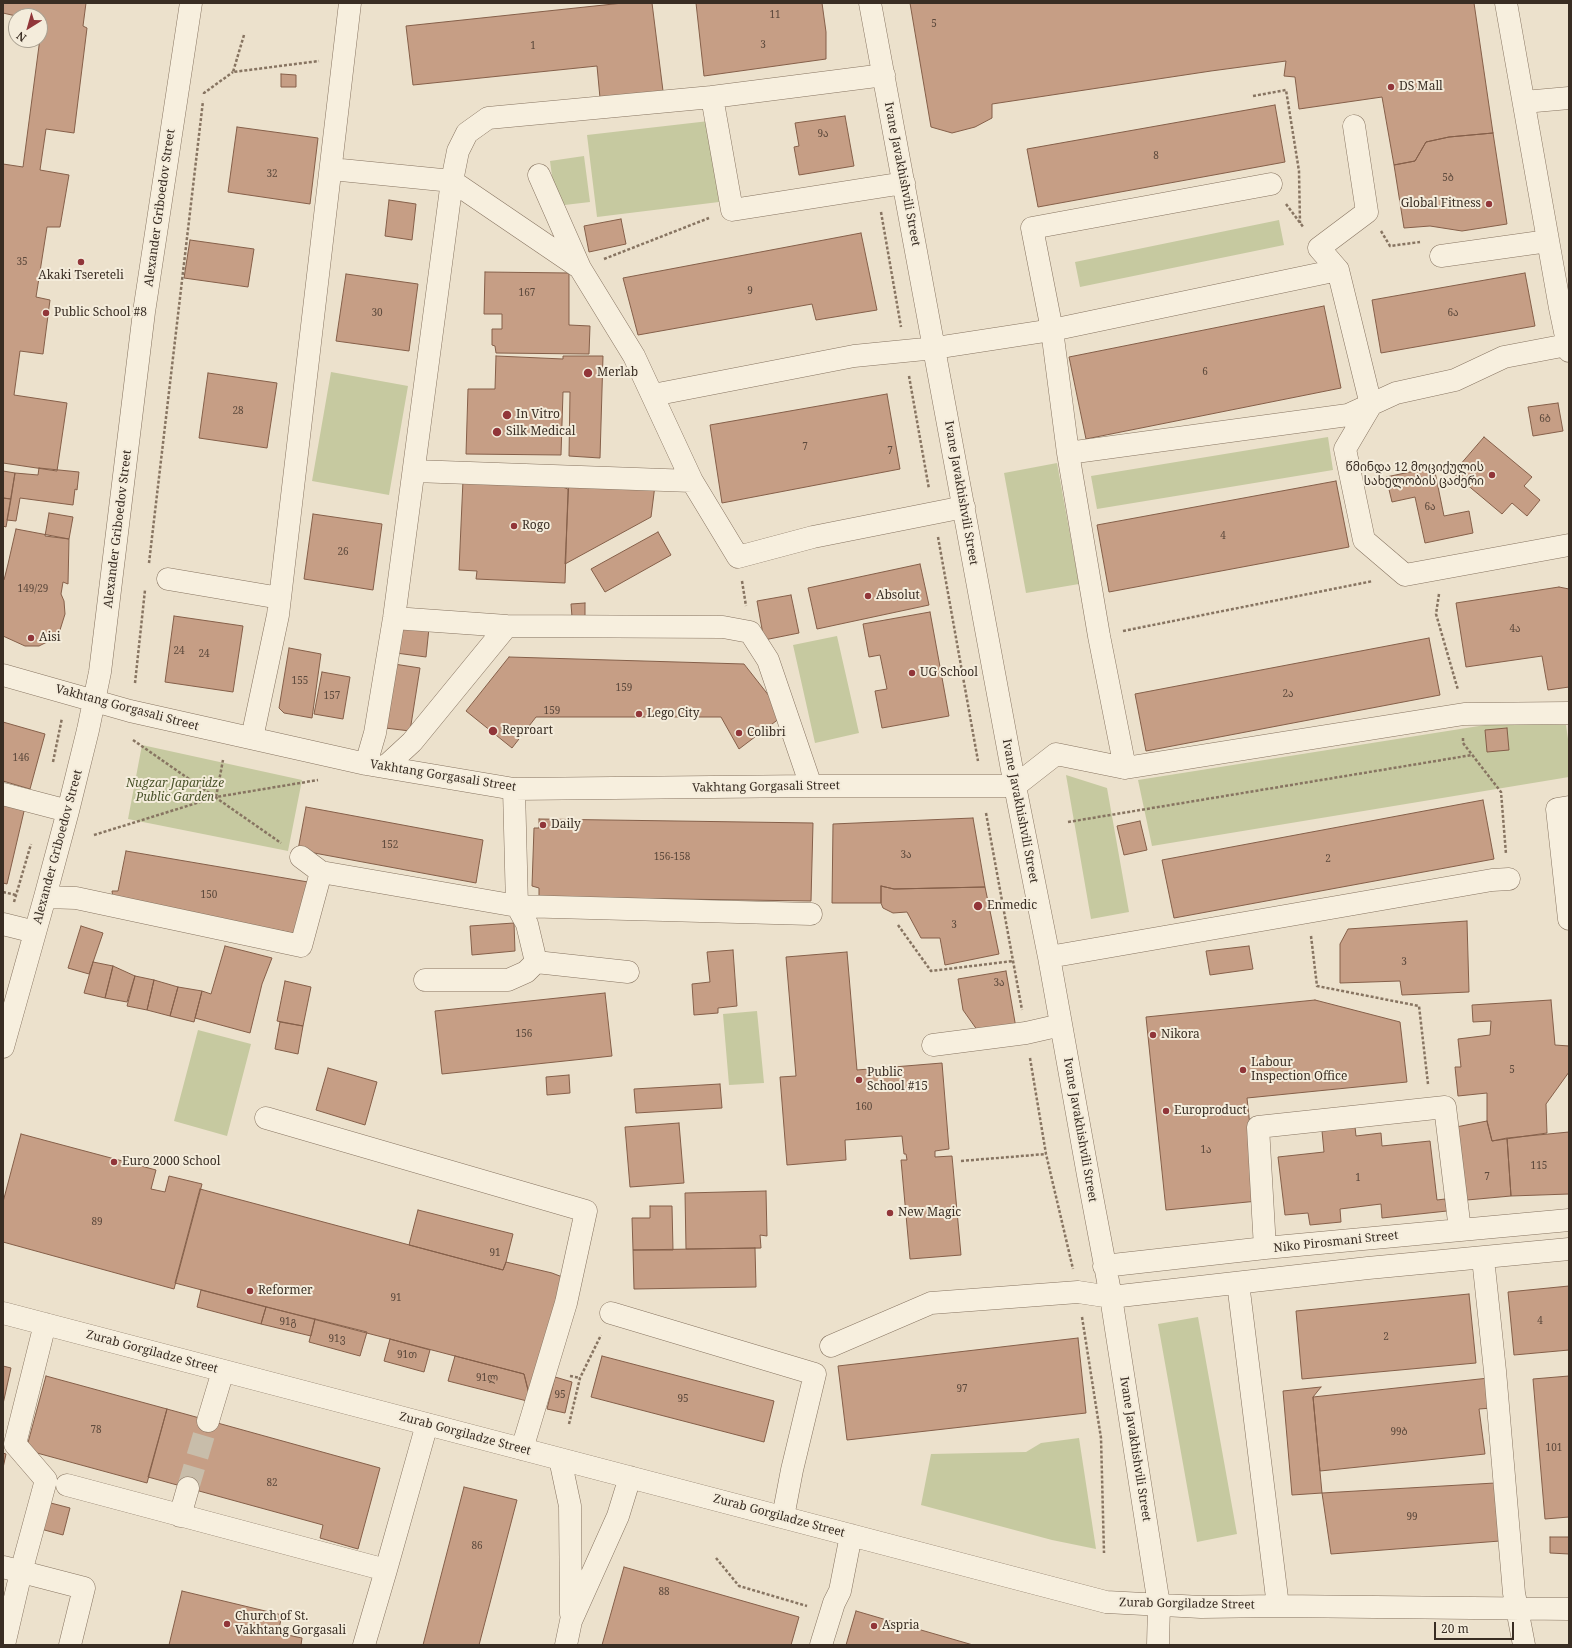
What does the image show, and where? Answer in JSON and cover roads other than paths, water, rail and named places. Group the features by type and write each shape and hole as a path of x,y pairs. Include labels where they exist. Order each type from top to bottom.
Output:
{"street":[{"name":"Alexander Griboedov Street","path":"3,1047 68,812 100,672 144,312 191,3"},
{"path":"252,738 259,710 263,679 278,615 350,3"},
{"name":"Ivane Javakhishvili Street","path":"870,3 1015,786 1049,957 1104,1266 1111,1296 1159,1604 1158,1645"},
{"path":"1068,453 1348,415 1396,393 1455,380 1504,357 1568,348 1506,3"},
{"path":"376,765 375,732 394,618 452,182 458,151 467,132 488,118 712,97 884,75"},
{"path":"712,97 732,210 904,183"},
{"path":"1524,102 1569,98"},
{"path":"1354,126 1367,212 1319,248 1338,270 1371,405 1345,449 1364,540 1405,575 1569,545"},
{"path":"331,168 452,182 580,268"},
{"path":"539,175 580,268 634,356 692,481 738,557 813,537 964,506"},
{"path":"1125,768 1099,636 1068,453 1052,330 1032,228 1271,184"},
{"path":"1440,256 1548,241"},
{"path":"653,396 854,356 934,348 1052,330 1338,270"},
{"path":"414,471 692,481"},
{"path":"168,579 280,598"},
{"path":"394,618 507,626 723,627 750,632 768,660 812,786"},
{"path":"376,765 412,742 507,626"},
{"name":"Vakhtang Gorgasali Street","path":"3,675 130,711 376,765 514,789 812,786 1015,786"},
{"path":"1015,786 1056,754 1125,768 1464,714 1569,713"},
{"path":"514,789 517,906 527,924 536,962"},
{"path":"3,794 68,812"},
{"path":"1569,807 1557,809 1569,919"},
{"path":"301,857 321,872 517,906 811,914"},
{"path":"45,897 76,898 301,946 321,872"},
{"path":"1049,957 1492,880 1509,879"},
{"path":"3,924 35,932"},
{"path":"536,962 628,972"},
{"path":"425,980 508,980 526,972 536,962"},
{"path":"933,1045 1026,1033 1061,1026"},
{"path":"1265,1248 1258,1127 1445,1106 1460,1230"},
{"path":"266,1118 586,1211 566,1303 522,1449"},
{"name":"Niko Pirosmani Street","path":"1104,1266 1265,1248 1569,1220"},
{"path":"832,1346 931,1303 1078,1292 1111,1296 1368,1268 1569,1249"},
{"path":"1483,1258 1496,1378 1514,1593 1524,1645"},
{"path":"1238,1283 1278,1606"},
{"name":"Zurab Gorgiladze Street","path":"3,1313 1106,1602 1201,1607 1278,1606 1569,1609"},
{"path":"611,1313 815,1374 792,1470 783,1517"},
{"path":"4,1645 12,1569 46,1480 16,1444 46,1324"},
{"path":"208,1421 223,1371"},
{"path":"364,1645 427,1424"},
{"path":"560,1459 570,1506 571,1621 566,1645"},
{"path":"571,1621 618,1516 630,1477"},
{"path":"67,1485 386,1570"},
{"path":"180,1516 188,1488"},
{"path":"821,1645 834,1603 840,1591 851,1535"},
{"path":"12,1569 84,1588 70,1645"}],"tunnel":[{"path":"188,1488 208,1421"}],"place":[{"name":"DS Mall","path":"1391,87"},
{"name":"Global Fitness","path":"1489,204"},
{"name":"Akaki Tsereteli","path":"81,262"},
{"name":"Public School #8","path":"46,313"},
{"name":"Merlab","path":"588,373"},
{"name":"In Vitro","path":"507,415"},
{"name":"Silk Medical","path":"497,432"},
{"name":"წმინდა 12 მოციქულის სახელობის ცაძერი","path":"1492,475"},
{"name":"Rogo","path":"514,526"},
{"name":"Absolut","path":"868,596"},
{"name":"Aisi","path":"31,638"},
{"name":"UG School","path":"912,673"},
{"name":"Lego City","path":"639,714"},
{"name":"Reproart","path":"493,731"},
{"name":"Colibri","path":"739,733"},
{"name":"Daily","path":"543,825"},
{"name":"Enmedic","path":"978,906"},
{"name":"Nikora","path":"1153,1035"},
{"name":"Labour Inspection Office","path":"1243,1070"},
{"name":"Public School #15","path":"859,1080"},
{"name":"Europroduct","path":"1166,1111"},
{"name":"Euro 2000 School","path":"114,1162"},
{"name":"New Magic","path":"890,1213"},
{"name":"Reformer","path":"250,1291"},
{"name":"Church of St. Vakhtang Gorgasali","path":"227,1624"},
{"name":"Aspria","path":"874,1626"}],"park label":[{"name":"Nugzar Japaridze Public Garden","path":"175,791"}]}
